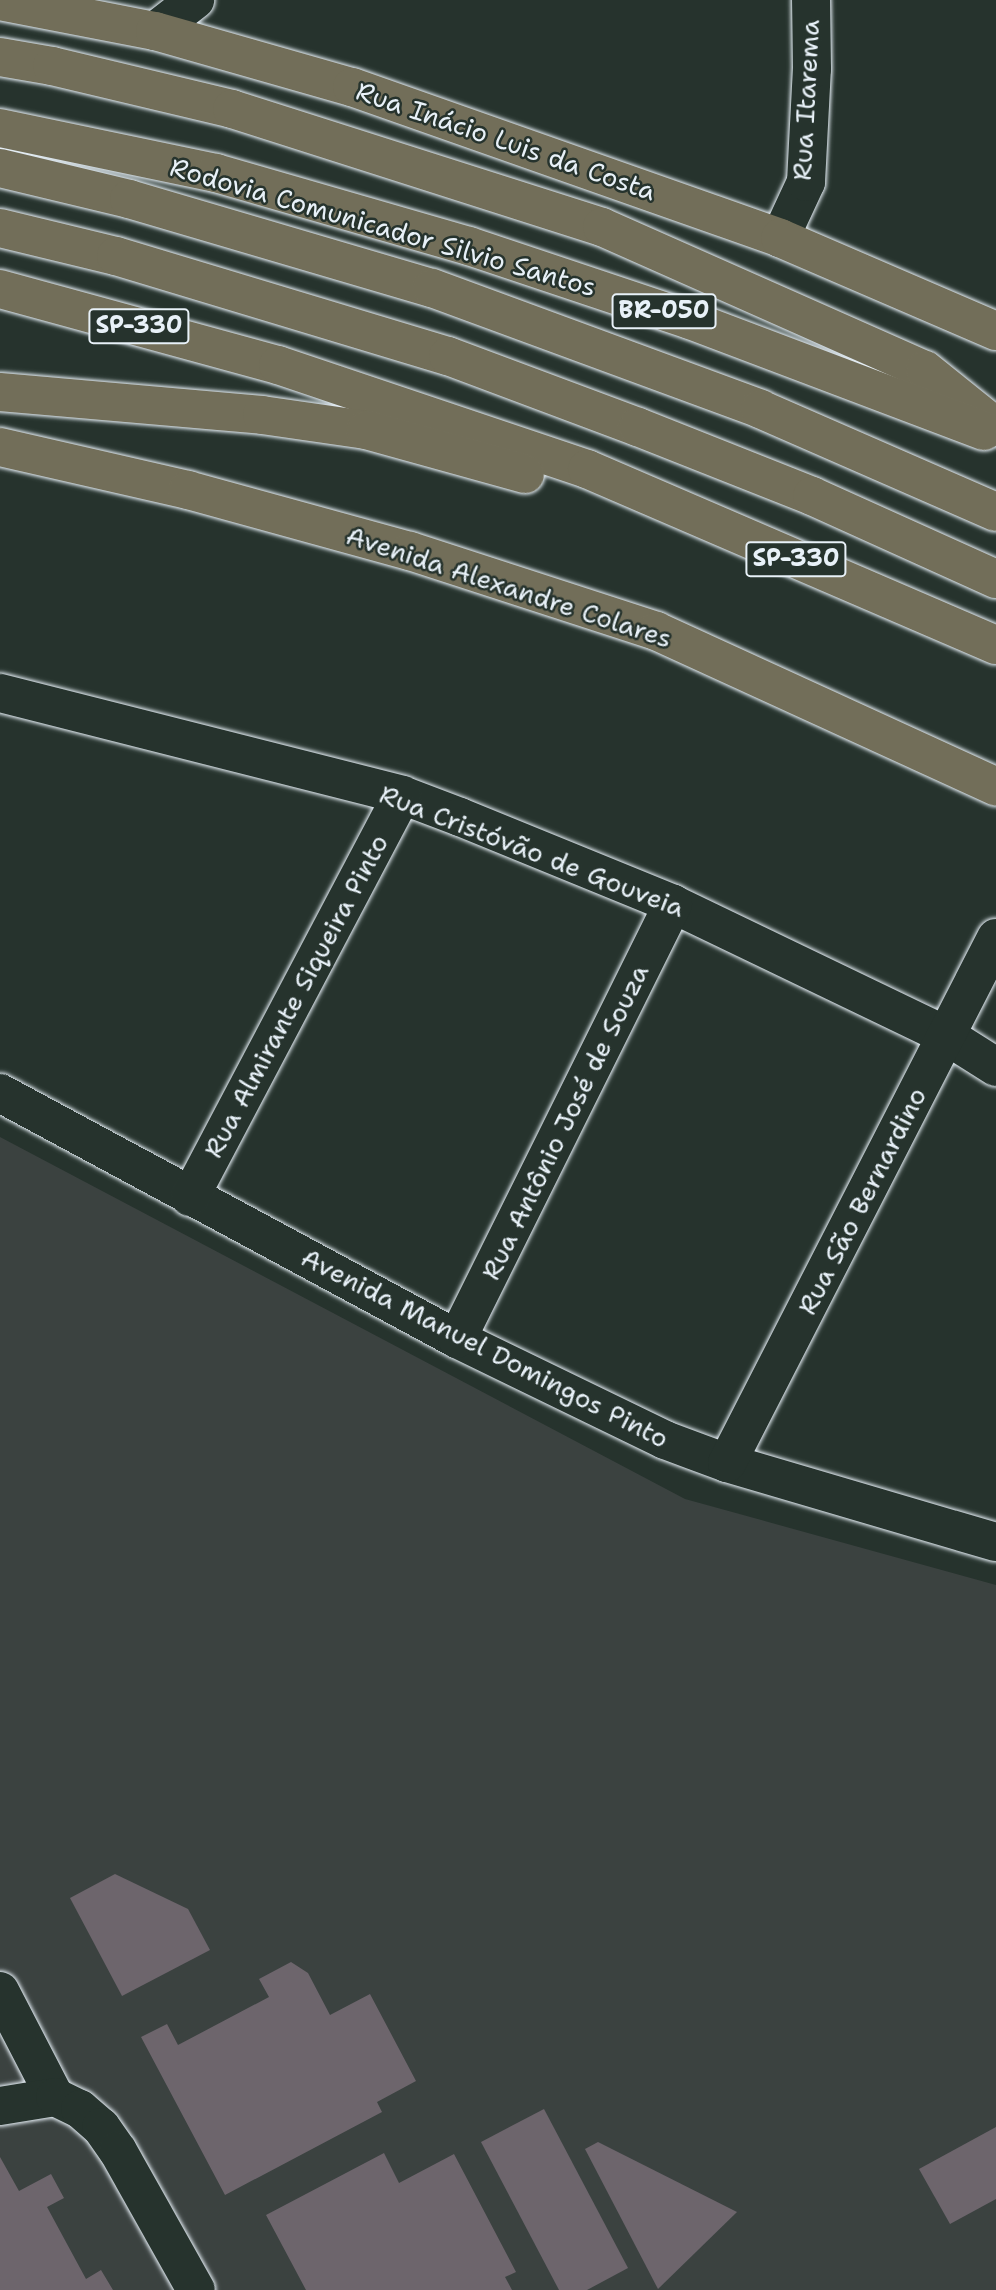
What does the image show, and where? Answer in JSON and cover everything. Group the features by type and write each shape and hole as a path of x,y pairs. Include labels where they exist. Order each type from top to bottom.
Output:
{"main road":[{"name":"Rua Inácio Luis da Costa","path":"0,1 155,32 352,87 780,238 996,331"},
{"path":"0,57 52,66 232,109 602,227 925,370 996,427"},
{"name":"Rodovia Comunicador Silvio Santos","path":"0,128 216,173 469,246 690,320 996,436"},
{"path":"0,168 129,199 432,288 760,409 996,512"},
{"path":"0,228 141,264 448,356 800,491 996,579"},
{"name":"SP-330","path":"0,289 290,369 595,472 996,645"},
{"path":"0,392 262,415 366,430 528,474 595,472"},
{"name":"Avenida Alexandre Colares","path":"0,447 188,490 410,551 656,631 996,787"}],"street":[{"path":"155,32 195,0"},
{"name":"Rua Itarema","path":"780,238 806,181 812,69 811,0"},
{"name":"Rua Cristóvão de Gouveia","path":"0,693 402,795 673,905 947,1036 996,1067"},
{"name":"Rua Almirante Siqueira Pinto","path":"190,1197 402,795"},
{"name":"Rua Antônio José de Souza","path":"457,1339 673,905"},
{"name":"Rua São Bernardino","path":"727,1462 996,938"},
{"name":"Avenida Manuel Domingos Pinto","path":"0,1093 457,1339 665,1440 727,1462 996,1542"},
{"path":"0,1991 55,2096"},
{"path":"0,2106 31,2098 55,2096 80,2109 101,2127 118,2151 196,2290"}],"shaded area":[{"path":"0,1137 685,1499 996,1585 996,2290 0,2290"}],"building":[{"path":"115,1874 188,1909 210,1950 122,1996 70,1898"},
{"path":"291,1962 308,1973 330,2015 370,1994 416,2081 377,2102 382,2112 225,2195 141,2037 167,2024 178,2045 269,1997 259,1979"},
{"path":"544,2109 628,2268 587,2290 559,2290 481,2142"},
{"path":"996,2127 996,2199 950,2224 919,2169"},
{"path":"598,2142 737,2212 658,2289 585,2149"},
{"path":"384,2153 399,2183 454,2154 516,2272 505,2277 512,2290 306,2290 266,2215"},
{"path":"0,2157 19,2191 51,2174 64,2198 47,2207 86,2279 101,2270 113,2290 0,2290"}]}
